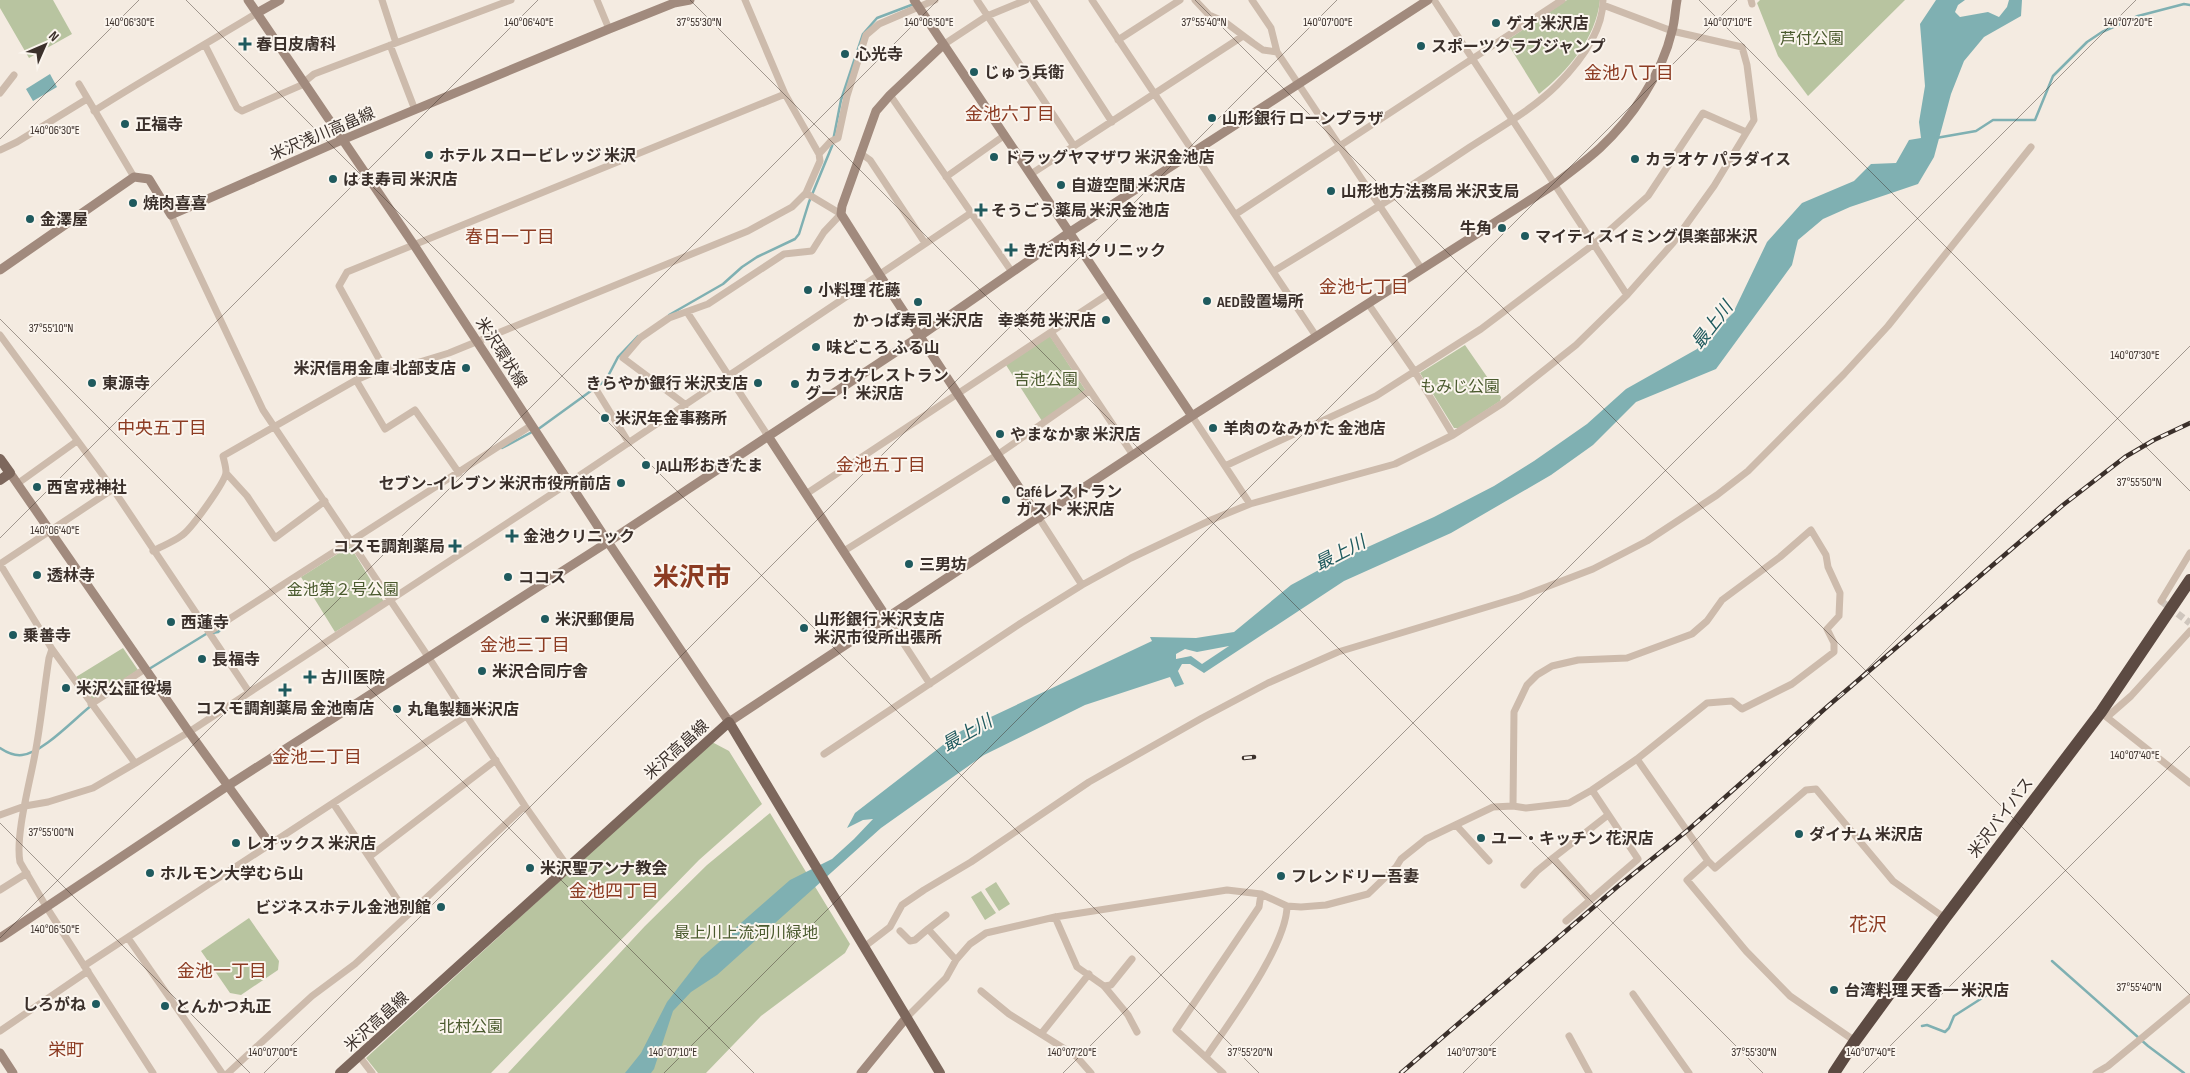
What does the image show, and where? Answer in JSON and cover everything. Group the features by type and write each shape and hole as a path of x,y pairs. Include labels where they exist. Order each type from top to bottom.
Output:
{"highway":[{"name":"米沢バイパス","path":"1834,1073 1854,1041 1945,918 2104,714 2190,580"}],"main road":[{"path":"0,459 10,473 0,480"},
{"name":"米沢高畠線","path":"340,1073 729,722 940,1073"}],"street":[{"name":"米沢環状線","path":"248,0 414,245 608,542 729,722"},
{"path":"94,111 147,77 280,0"},
{"path":"382,0 393,44 415,110"},
{"path":"205,45 237,108 242,111 303,83 314,74 511,0"},
{"path":"597,0 608,29"},
{"name":"米沢浅川高畠線","path":"171,215 342,140 608,29 674,3 690,0"},
{"path":"153,551 182,536 220,488 226,473 223,456 356,380 384,368 413,364 449,353 748,231 792,207 806,194 820,161 819,154 785,94 745,0"},
{"path":"914,0 1250,504"},
{"path":"819,154 830,142 838,138 847,96 866,35 879,24 935,0"},
{"path":"977,0 1074,146"},
{"path":"686,405 623,358 640,338 669,318 708,304 784,254 812,250 824,232 841,214 860,153 876,111 890,95 943,45 986,16 1026,0"},
{"path":"1033,0 1112,122"},
{"path":"1092,0 1316,336"},
{"path":"1118,40 1180,0"},
{"path":"1195,0 1209,15 1225,22 1263,50 1278,52"},
{"path":"1252,0 1271,28 1278,52 1421,268"},
{"path":"0,938 229,786 608,542 920,336 1070,232 1428,0"},
{"path":"1434,0 1627,295"},
{"path":"1236,214 1562,0"},
{"path":"729,722 1192,416 1316,336 1369,305 1421,268 1555,184 1600,148 1617,131 1647,90 1657,73 1672,31 1677,0"},
{"path":"824,754 1082,585 1140,554 1211,520 1250,504 1395,464 1453,435 1503,404 1576,345 1627,295 1673,243 1714,186 1754,120 1747,64 1742,47 1672,31 1603,3 1596,28 1578,61 1541,100 1381,207 1274,272"},
{"path":"1031,174 1243,36"},
{"path":"0,93 14,75"},
{"path":"79,84 134,177"},
{"path":"384,368 339,286 347,272 785,94"},
{"path":"890,95 1012,272"},
{"path":"0,150 18,142 87,99"},
{"path":"1225,466 1376,396 1481,329 1594,244 1648,196 1703,113 1746,132"},
{"path":"946,177 1005,135"},
{"path":"864,947 890,927 902,905 971,862 1089,782 1268,683 1338,652 1520,597 1593,570 1647,541 1710,500 1748,471 1875,340 2031,148"},
{"path":"860,153 870,160 925,243"},
{"path":"0,270 134,177 149,179 171,215 263,410 273,427 352,541 525,806 568,867"},
{"path":"806,194 841,214 1082,585"},
{"path":"0,815 25,806 48,802 93,788 189,732 629,443 971,213"},
{"path":"806,494 1110,293"},
{"path":"1369,305 1415,372 1453,435"},
{"path":"687,312 930,684"},
{"path":"1051,332 1133,455"},
{"path":"0,335 113,490 249,692"},
{"path":"356,380 385,429 415,410 459,473"},
{"path":"596,390 629,443"},
{"path":"844,551 997,455 1089,391"},
{"path":"209,632 532,425"},
{"path":"17,484 77,441"},
{"path":"10,473 189,732 270,844"},
{"path":"226,473 247,496 275,538 325,501"},
{"path":"113,490 0,564 52,649 135,763"},
{"path":"861,1073 906,1018 946,978 956,960 970,944 986,933 1055,917 1227,890 1261,894 1287,906 1301,907 1326,905 1368,894 1396,867 1401,859 1426,839 1493,808 1513,806 1526,808 1568,803 1592,790 1637,759 1707,703 1732,701 1742,709 1792,684 1834,652 1834,643 1827,629 1839,616 1840,593 1828,568 1826,555 1811,530 1780,557 1722,600 1707,620 1692,634 1627,658 1578,660 1552,666 1537,675 1527,685 1514,712 1513,806"},
{"path":"2161,601 2190,553"},
{"path":"2190,631 2131,696 2104,714 2190,784"},
{"path":"52,649 49,658 36,751 25,806 19,854 20,862 47,908 153,1073"},
{"path":"91,704 145,669"},
{"path":"0,1031 128,938 466,716"},
{"path":"1637,759 1708,861 1715,868 1806,790 1816,790 1893,880 1945,918"},
{"path":"369,857 496,760"},
{"path":"1566,921 1638,859 1592,790"},
{"path":"333,803 406,914"},
{"path":"228,1073 312,996 355,964 406,914 525,806"},
{"path":"1524,885 1553,858 1608,815"},
{"path":"1456,825 1489,862"},
{"path":"1553,858 1590,900"},
{"path":"1708,861 1687,880 1746,951 1790,996 1854,1041"},
{"path":"0,890 27,873"},
{"path":"1223,1073 1176,1030 1259,907 1261,894"},
{"path":"1206,1058 1251,989 1285,928 1287,906"},
{"path":"900,931 910,941 915,940 946,915"},
{"path":"1055,917 1076,967 1090,974 1104,986 1128,1015 1136,1032"},
{"path":"928,930 956,960"},
{"path":"128,938 222,1073"},
{"path":"1104,986 1111,985 1132,959"},
{"path":"1042,1034 1090,974"},
{"path":"981,991 1010,1014 1076,1056 1091,1073"},
{"path":"1634,994 1689,1073"},
{"path":"2096,1073 2108,1066 2190,998"},
{"path":"1569,1036 1589,1073"},
{"path":"0,1053 13,1073"},
{"path":"360,1056 372,1073"}],"green space":[{"path":"0,0 53,0 72,34 29,58 0,8"},
{"path":"1567,0 1600,0 1593,27 1579,53 1560,75 1539,94 1506,41"},
{"name":"芦付公園","path":"1760,0 1905,0 1808,96 1778,56 1757,3"},
{"name":"吉池公園","path":"1050,336 1086,391 1042,421 1006,365"},
{"name":"もみじ公園","path":"1465,345 1501,397 1500,401 1459,428 1454,428 1420,373"},
{"name":"金池第２号公園","path":"350,546 384,602 335,632 301,577"},
{"path":"123,648 138,670 92,700 76,677"},
{"name":"北村公園","path":"712,742 729,751 762,804 699,860 491,1073 378,1073 366,1058"},
{"name":"最上川上流河川緑地","path":"770,813 850,944 845,953 761,1016 706,1073 508,1073 645,926 707,865"},
{"path":"996,882 1010,904 999,911 985,889"},
{"path":"981,891 996,913 985,920 971,897"},
{"path":"249,918 279,961 278,970 241,995 230,993 201,951"}],"water":[{"name":"最上川","path":"1936,0 1965,0 1958,5 1955,12 1960,17 1988,12 1999,17 2007,7 2009,0 2022,0 2021,16 1984,37 1964,61 1951,94 1934,157 1918,184 1850,207 1823,219 1798,240 1792,265 1716,369 1636,402 1593,445 1551,475 1451,533 1344,581 1204,673 1190,664 1182,664 1178,671 1184,684 1175,687 1170,677 1085,705 984,755 881,828 717,975 691,992 673,1011 651,1073 625,1073 641,1053 667,1002 701,958 790,880 832,859 873,819 863,820 847,828 855,813 961,731 1152,641 1150,637 1196,638 1234,632 1291,585 1328,565 1434,517 1494,486 1587,424 1626,389 1697,349 1733,313 1767,242 1802,203 1854,181 1871,164 1896,163 1909,140 1921,138 1919,122 1925,86 1920,24","holes":["1229,646 1202,664 1191,656 1176,659 1176,654 1185,649 1197,652"]},
{"path":"50,74 57,87 33,101 26,89"}],"waterway":[{"path":"669,315 723,284 757,257 795,239 799,234 809,202 832,146 841,100 863,34 877,18 914,4"},
{"path":"1936,138 1976,131 1993,120 2035,120 2053,76 2087,42 2102,32 2138,16 2184,4 2190,5"},
{"path":"537,430 606,380 618,357 638,336"},
{"path":"502,448 532,432"},
{"path":"149,669 206,634 218,632 224,626"},
{"path":"0,748 16,755 30,753 49,742 92,705"},
{"path":"2052,961 2148,1046 2184,1073"},
{"path":"1922,1026 1927,1025 1945,1032 1949,1028 1954,1016 1990,993 1996,992"}],"tunnel":[{"path":"2161,601 2190,623"}],"railway":[{"path":"1401,1073 1617,887 1688,830 1828,706 2063,505 2125,457 2154,440 2190,423"},
{"path":"1244,758 1254,757"}],"place":[{"name":"ゲオ 米沢店","path":"1496,23"},
{"name":"春日皮膚科","path":"245,44"},
{"name":"スポーツクラブジャンプ","path":"1421,46"},
{"name":"心光寺","path":"845,54"},
{"name":"じゅう兵衛","path":"974,72"},
{"name":"山形銀行 ローンプラザ","path":"1212,118"},
{"name":"正福寺","path":"125,124"},
{"name":"ホテル スロービレッジ 米沢","path":"429,155"},
{"name":"ドラッグヤマザワ 米沢金池店","path":"994,157"},
{"name":"カラオケ パラダイス","path":"1635,159"},
{"name":"はま寿司 米沢店","path":"333,179"},
{"name":"自遊空間 米沢店","path":"1061,185"},
{"name":"山形地方法務局 米沢支局","path":"1331,191"},
{"name":"焼肉喜喜","path":"133,203"},
{"name":"そうごう薬局 米沢金池店","path":"981,210"},
{"name":"金澤屋","path":"30,219"},
{"name":"牛角","path":"1502,228"},
{"name":"マイティスイミング倶楽部米沢","path":"1525,236"},
{"name":"きだ内科クリニック","path":"1011,250"},
{"name":"小料理 花藤","path":"808,290"},
{"name":"AED設置場所","path":"1207,301"},
{"name":"かっぱ寿司 米沢店","path":"918,302"},
{"name":"幸楽苑 米沢店","path":"1106,320"},
{"name":"味どころ ふる山","path":"816,347"},
{"name":"米沢信用金庫 北部支店","path":"466,368"},
{"name":"東源寺","path":"92,383"},
{"name":"きらやか銀行 米沢支店","path":"758,383"},
{"name":"カラオケレストラン グー！ 米沢店","path":"795,384"},
{"name":"米沢年金事務所","path":"605,418"},
{"name":"羊肉のなみかた 金池店","path":"1213,428"},
{"name":"やまなか家 米沢店","path":"1000,434"},
{"name":"JA山形おきたま","path":"646,465"},
{"name":"セブン-イレブン 米沢市役所前店","path":"621,483"},
{"name":"西宮戎神社","path":"37,487"},
{"name":"Caféレストラン ガスト 米沢店","path":"1006,500"},
{"name":"金池クリニック","path":"512,536"},
{"name":"コスモ調剤薬局","path":"455,546"},
{"name":"三男坊","path":"909,564"},
{"name":"透林寺","path":"37,575"},
{"name":"ココス","path":"508,577"},
{"name":"米沢郵便局","path":"545,619"},
{"name":"西蓮寺","path":"171,622"},
{"name":"山形銀行 米沢支店 米沢市役所出張所","path":"804,628"},
{"name":"乗善寺","path":"13,635"},
{"name":"長福寺","path":"202,659"},
{"name":"米沢合同庁舎","path":"482,671"},
{"name":"古川医院","path":"310,677"},
{"name":"米沢公証役場","path":"66,688"},
{"name":"コスモ調剤薬局 金池南店","path":"285,690"},
{"name":"丸亀製麺米沢店","path":"397,709"},
{"name":"ダイナム 米沢店","path":"1799,834"},
{"name":"ユー・キッチン 花沢店","path":"1481,838"},
{"name":"レオックス 米沢店","path":"236,843"},
{"name":"米沢聖アンナ教会","path":"530,868"},
{"name":"ホルモン大学むら山","path":"150,873"},
{"name":"フレンドリー吾妻","path":"1281,876"},
{"name":"ビジネスホテル金池別館","path":"441,907"},
{"name":"台湾料理 天香一 米沢店","path":"1834,990"},
{"name":"しろがね","path":"96,1004"},
{"name":"とんかつ丸正","path":"165,1006"}],"district":[{"name":"金池八丁目","path":"1629,73"},
{"name":"金池六丁目","path":"1010,114"},
{"name":"春日一丁目","path":"510,237"},
{"name":"金池七丁目","path":"1364,287"},
{"name":"中央五丁目","path":"162,428"},
{"name":"金池五丁目","path":"881,465"},
{"name":"米沢市","path":"692,577"},
{"name":"金池三丁目","path":"525,645"},
{"name":"金池二丁目","path":"317,757"},
{"name":"金池四丁目","path":"614,891"},
{"name":"花沢","path":"1868,924"},
{"name":"金池一丁目","path":"222,971"},
{"name":"栄町","path":"66,1050"}]}
